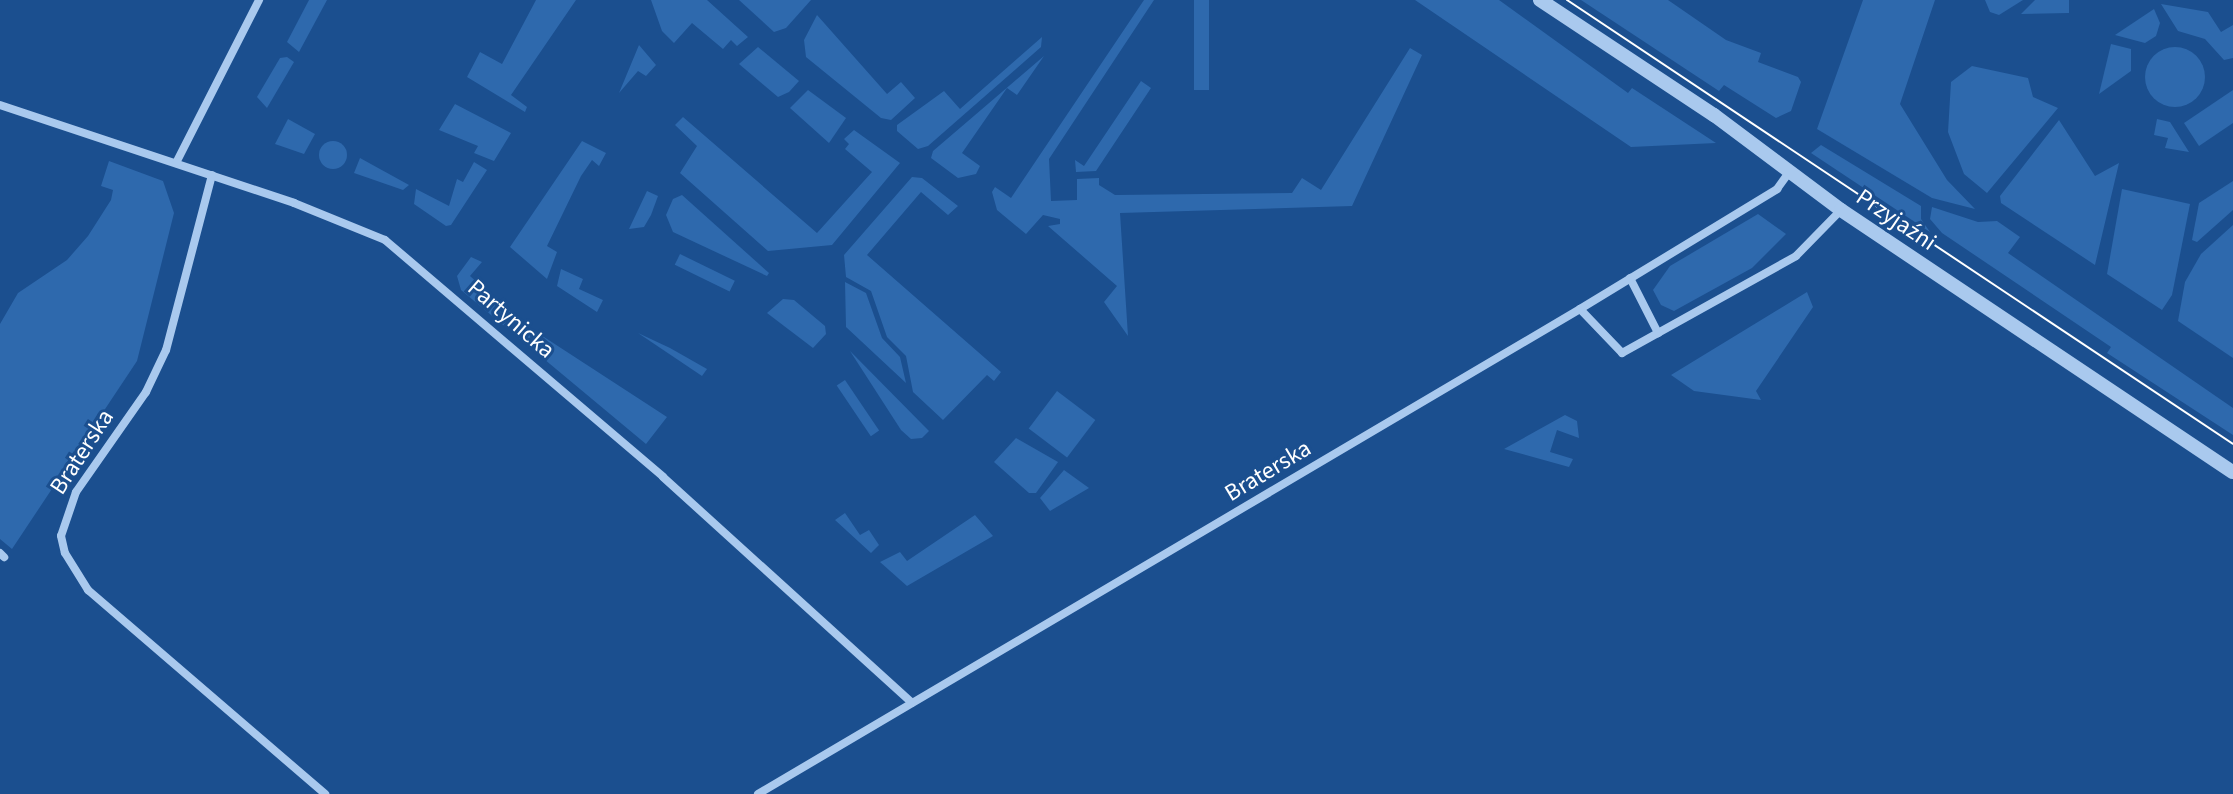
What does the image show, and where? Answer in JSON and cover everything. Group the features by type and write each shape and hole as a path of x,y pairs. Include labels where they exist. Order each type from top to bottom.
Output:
{"street":[{"path":"176,163 259,0"},
{"name":"Przyjaźni","path":"1540,0 1714,115 1841,210 2233,472"},
{"name":"Partynicka","path":"0,105 212,175 385,240 654,469 912,703"},
{"name":"Braterska","path":"758,794 1580,309 1777,189 1790,171"},
{"name":"Braterska","path":"212,175 166,350 146,392 76,492 61,536 65,553 88,590 325,794"},
{"path":"1580,309 1622,353 1796,256 1841,210"},
{"path":"1630,278 1658,333"}],"shaded area":[{"path":"309,0 327,0 299,52 287,42"},
{"path":"536,0 576,0 511,95 527,107 525,112 467,77 480,52 502,64"},
{"path":"651,0 707,0 748,37 737,46 731,40 723,49 692,23 674,43 662,31"},
{"path":"739,0 811,0 786,28 774,32"},
{"path":"1144,0 1154,0 1049,159 1051,201 1077,200 1077,179 1099,178 1099,185 1115,195 1292,193 1302,178 1321,190 1410,48 1422,55 1352,206 1120,213 1128,336 1104,302 1117,286 1048,226 1060,224 1060,219 1043,215 1026,234 997,210 992,192 995,187 1011,198"},
{"path":"1194,0 1209,0 1209,90 1194,90"},
{"path":"1415,0 1499,0 1628,93 1632,88 1716,143 1631,147"},
{"path":"1581,0 1668,0 1726,40 1761,53 1758,62 1798,77 1801,82 1791,111 1776,118 1724,85 1719,91"},
{"path":"1863,0 1935,0 1900,104 1947,180 1975,209 1932,198 1817,129"},
{"path":"1985,0 2023,0 1999,15 1990,12"},
{"path":"2035,0 2069,0 2069,13 2021,14"},
{"path":"2161,4 2208,12 2221,32 2233,25 2233,58 2224,60 2205,39 2178,31"},
{"path":"2154,9 2160,23 2156,36 2145,43 2115,35"},
{"path":"817,15 887,94 901,82 915,98 891,120 881,118 806,57 804,40"},
{"path":"1042,37 1041,47 928,146 918,149 897,131 897,125 944,91 960,109"},
{"path":"2111,44 2131,49 2131,71 2099,94"},
{"path":"639,45 656,65 646,76 638,71 619,93"},
{"path":"758,47 799,81 789,92 778,97 739,64"},
{"path":"2175,47 2197,55 2205,77 2197,99 2175,107 2153,99 2145,77 2153,55"},
{"path":"1044,56 1017,95 1007,88 962,153 980,166 976,174 958,178 931,158 933,151"},
{"path":"287,57 294,62 267,108 257,97 280,58"},
{"path":"1972,66 2028,78 2033,97 2058,108 1987,193 1964,174 1948,132 1951,82"},
{"path":"1141,81 1151,88 1096,171 1076,172 1075,160 1084,166"},
{"path":"808,90 846,118 829,143 790,108"},
{"path":"2233,90 2233,123 2199,146 2184,123"},
{"path":"455,104 511,133 494,161 474,153 478,146 439,130"},
{"path":"683,117 817,233 872,172 845,149 849,144 844,139 854,130 900,163 832,245 768,251 680,173 697,146 675,125"},
{"path":"288,119 315,134 304,154 275,144"},
{"path":"2157,119 2170,122 2189,152 2165,148 2168,138 2154,135"},
{"path":"2059,120 2095,176 2119,163 2095,265 2001,203 2000,196"},
{"path":"333,141 343,145 347,155 343,165 333,169 323,165 319,155 323,145"},
{"path":"582,141 606,153 599,166 592,160 581,176 547,246 557,252 547,279 510,247"},
{"path":"1821,145 1921,206 1921,219 1930,232 1811,153"},
{"path":"360,158 409,185 403,190 354,173"},
{"path":"109,161 163,181 174,213 137,361 12,549 0,539 0,324 18,293 67,260 88,236 111,200 113,190 101,186"},
{"path":"474,162 487,170 451,225 446,226 414,204 416,189 449,206 457,179 463,182"},
{"path":"912,177 922,178 958,206 948,215 921,192 867,255 1001,372 994,381 987,375 943,420 913,392 906,356 887,337 871,291 846,277 844,255"},
{"path":"2233,181 2233,210 2197,242 2192,240 2199,203"},
{"path":"2122,189 2190,204 2172,295 2162,310 2107,274"},
{"path":"647,191 658,196 651,215 644,227 629,229"},
{"path":"682,195 769,273 767,276 673,232 666,215 673,199"},
{"path":"1932,207 1978,222 1997,221 2020,237 2008,253 2233,408 2233,435 2107,353 2111,347 1942,233 1930,219"},
{"path":"1758,214 1786,234 1752,268 1674,311 1661,305 1653,290 1670,266"},
{"path":"2233,225 2233,358 2178,321 2185,282 2201,254"},
{"path":"680,254 735,281 730,292 675,265"},
{"path":"471,257 482,262 470,276 524,324 667,417 646,444 461,290 457,276"},
{"path":"561,269 583,279 579,289 603,300 597,312 557,286"},
{"path":"845,282 866,293 882,338 900,357 906,383 846,327"},
{"path":"1807,292 1813,307 1756,391 1761,400 1694,391 1671,375"},
{"path":"783,299 794,300 825,326 826,334 813,348 767,313"},
{"path":"638,333 670,348 707,369 702,376"},
{"path":"850,351 929,431 922,438 911,439 901,430"},
{"path":"845,380 879,431 871,436 837,386"},
{"path":"1057,391 1095,420 1067,457 1029,429"},
{"path":"1565,415 1577,421 1579,438 1557,430 1550,452 1573,459 1569,467 1504,449"},
{"path":"1016,438 1058,462 1036,493 1029,493 994,462"},
{"path":"1064,470 1089,488 1050,511 1040,498"},
{"path":"845,513 860,535 869,530 879,545 871,553 835,520"},
{"path":"975,515 993,536 907,586 880,562 900,552 907,561"}],"tram line":[{"path":"1567,0 2233,444"}]}
